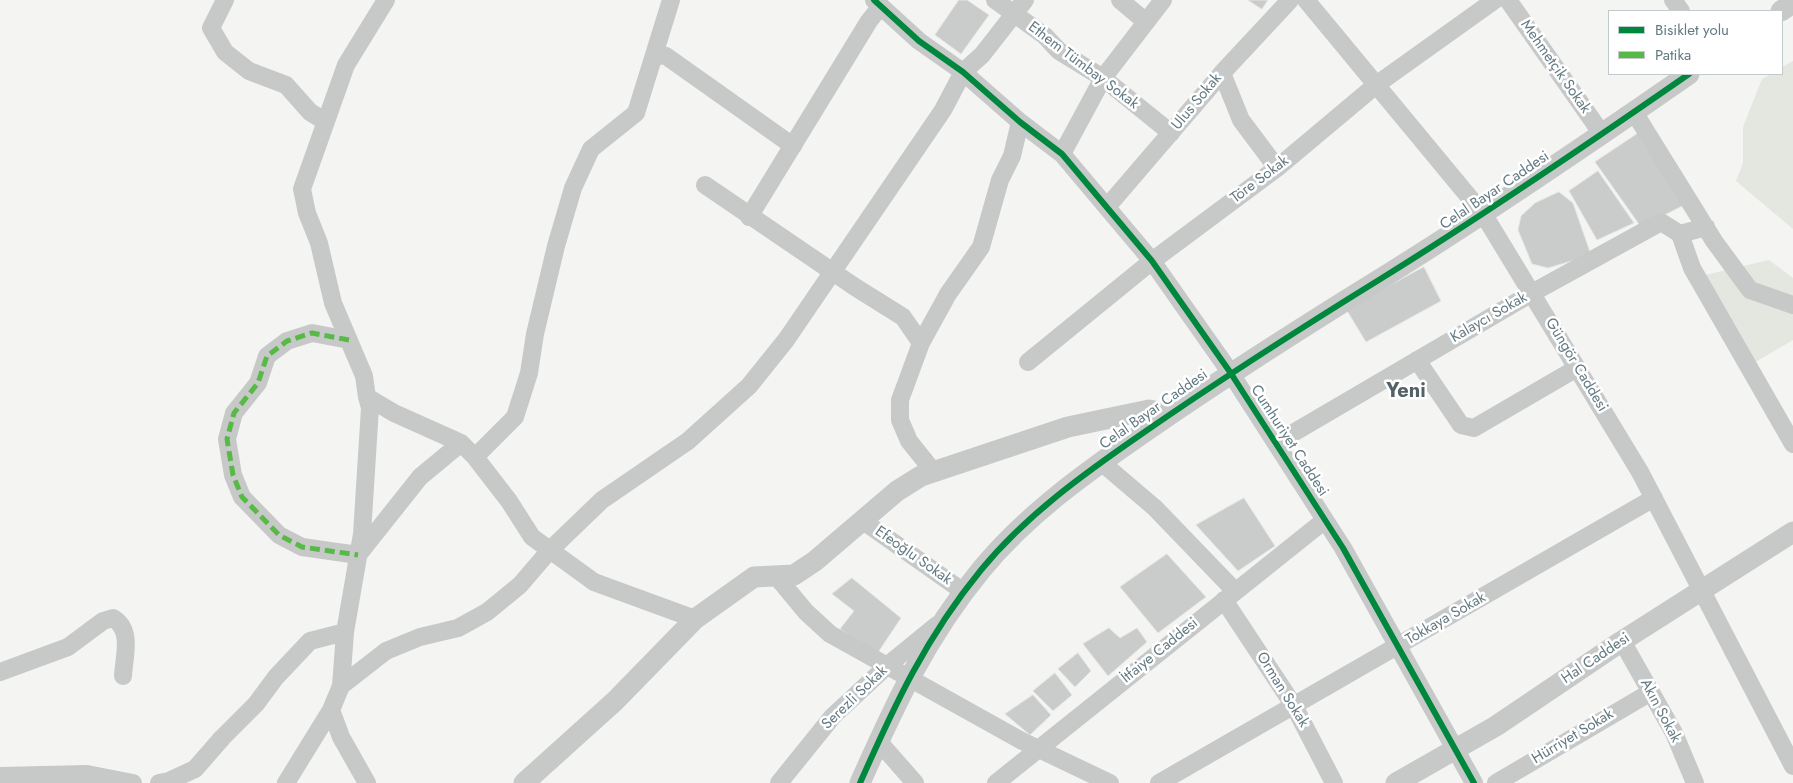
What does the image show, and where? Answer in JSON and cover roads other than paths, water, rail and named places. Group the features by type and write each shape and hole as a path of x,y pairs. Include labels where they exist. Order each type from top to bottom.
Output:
{"street":[{"path":"225,0 211,28 225,52 249,71 286,85 310,112 326,122"},
{"path":"286,783 331,710 341,686 345,632 358,554 366,476 370,408 364,376 333,303 319,243 307,213 302,189 346,65 386,0"},
{"path":"475,457 515,417 530,374 535,334 556,246 573,188 591,149 636,113 671,0"},
{"name":"Ethem Tümbay Sokak","path":"994,0 1045,36 1059,51 1103,78 1172,133"},
{"path":"341,686 386,650 420,638 458,628 487,612 520,585 550,550 602,500 688,441 749,386 786,340 943,110 963,72 982,56 1015,16 1025,0"},
{"path":"1120,0 1145,21"},
{"path":"1062,154 1103,78 1163,0"},
{"name":"Ulus Sokak","path":"1107,207 1222,73 1290,0"},
{"name":"Güngör Caddesi","path":"1306,0 1484,215 1654,498 1793,766"},
{"name":"Töre Sokak","path":"1028,362 1152,261 1277,168 1376,85 1495,0"},
{"name":"Mehmetçik Sokak","path":"1508,0 1602,134"},
{"path":"1673,0 1681,10"},
{"path":"750,217 869,21 878,3"},
{"name":"Cumhuriyet Caddesi","path":"878,3 919,40 963,72 1020,122 1062,154 1152,261 1230,372 1325,520 1474,783"},
{"path":"1782,10 1793,3"},
{"path":"655,54 666,56 792,146"},
{"path":"1222,73 1241,120 1277,168"},
{"name":"Celal Bayar Caddesi","path":"860,783 910,677 941,622 983,568 1033,517 1101,462 1230,372 1484,215 1688,75"},
{"path":"1634,112 1706,227 1750,290 1793,305"},
{"path":"933,471 910,440 900,420 900,400 921,342 948,294 980,247 1000,180 1012,156 1020,122"},
{"path":"705,185 832,272 903,317 921,342"},
{"name":"Kalaycı Sokak","path":"1276,443 1532,293 1661,222 1680,234"},
{"path":"1706,227 1680,234 1692,268 1793,444"},
{"path":"349,340 312,333 287,341 267,356 258,383 234,414 227,439 233,475 242,497 279,535 302,547 358,554"},
{"path":"1417,360 1461,425 1474,428 1577,368"},
{"path":"367,397 394,413 461,444 475,457 509,500 532,537 594,582 695,620"},
{"path":"524,783 615,701 695,620 754,577 794,575 815,561 897,490 921,476 1068,427 1149,410 1170,414"},
{"path":"358,554 420,477 461,444"},
{"name":"Orman Sokak","path":"1101,462 1155,508 1230,596 1294,706 1334,783"},
{"name":"Tokkaya Sokak","path":"1159,783 1654,498"},
{"name":"Efeoğlu Sokak","path":"863,520 964,592"},
{"name":"İtfaiye Caddesi","path":"996,783 1325,520"},
{"name":"Hal Caddesi","path":"1396,783 1496,726 1622,641 1793,532"},
{"path":"777,577 806,612 830,634 1038,748 1110,783"},
{"path":"0,672 68,646 103,621 113,618 122,623 126,634 122,676"},
{"name":"Serezli Sokak","path":"779,783 833,716 888,665 941,622"},
{"path":"159,783 169,781 195,769 222,738 256,704 276,677 310,641 345,632"},
{"name":"Akın Sokak","path":"1622,641 1674,734 1691,782"},
{"name":"Hürriyet Sokak","path":"1496,783 1651,692"},
{"path":"331,710 341,737 367,783"},
{"path":"878,742 916,783"},
{"path":"0,776 87,774 133,783"}],"district":[{"name":"Yeni","path":"1406,392"}]}
